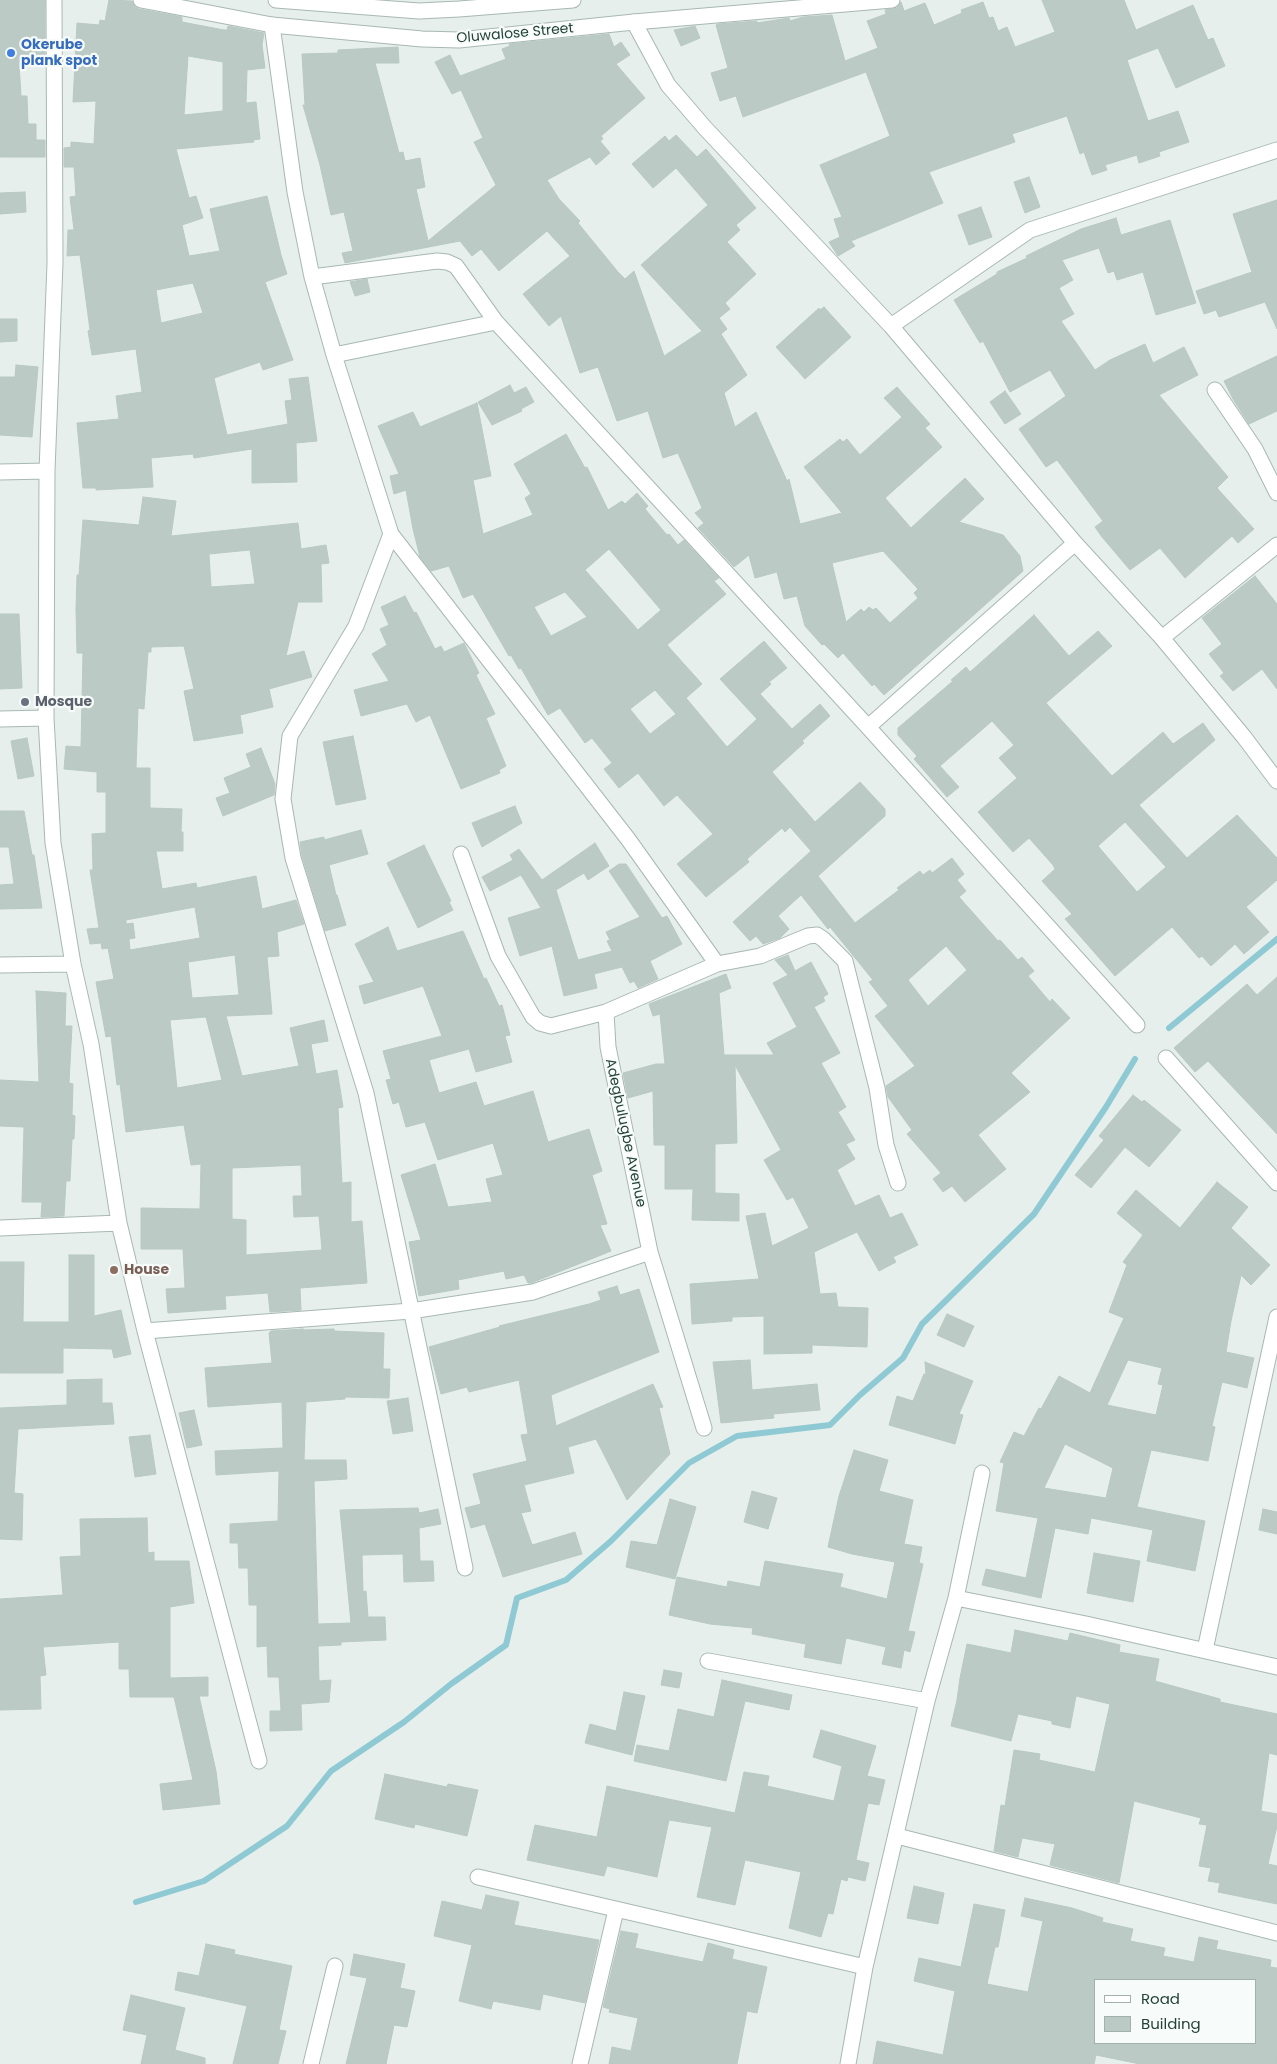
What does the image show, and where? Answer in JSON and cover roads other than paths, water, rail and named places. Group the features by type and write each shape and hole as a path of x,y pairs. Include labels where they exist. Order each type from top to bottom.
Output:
{"street":[{"path":"54,0 55,263 47,471 46,718 53,843 72,964 91,1044 119,1223 145,1331 259,1760"},
{"name":"Oluwalose Street","path":"141,0 272,25 422,39 459,40 634,22 892,0"},
{"name":"Oluwalose Street","path":"276,0 419,11 458,5 573,0"},
{"path":"634,22 668,85 705,128 891,326 1075,543 1162,638 1277,780"},
{"path":"272,25 295,192 312,277 334,355 391,534 628,839 717,964"},
{"path":"891,326 1030,230 1277,150"},
{"path":"312,277 437,261 447,262 456,266 496,322 868,727 1137,1025"},
{"path":"334,355 496,322"},
{"path":"1216,390 1255,449 1277,493"},
{"path":"0,472 47,471"},
{"path":"391,534 356,626 290,736 283,800 293,858 366,1093 466,1568"},
{"path":"868,727 1075,543"},
{"path":"1162,638 1277,544"},
{"path":"0,719 46,718"},
{"path":"461,854 498,956 533,1017 540,1024 550,1026 606,1012 717,964 760,956 808,936 817,935 823,939 844,961 878,1088 886,1145 898,1183"},
{"path":"0,965 72,964"},
{"name":"Adegbulugbe Avenue","path":"606,1012 608,1047 650,1252 704,1428"},
{"path":"1166,1058 1277,1183"},
{"path":"0,1228 119,1223"},
{"path":"145,1331 411,1311 534,1292 650,1252"},
{"path":"1205,1650 1277,1317"},
{"path":"848,2064 865,1967 928,1701 956,1598 982,1473"},
{"path":"956,1598 1277,1667"},
{"path":"708,1661 928,1701"},
{"path":"897,1836 1277,1933"},
{"path":"478,1877 865,1967"},
{"path":"580,2064 616,1910"},
{"path":"311,2064 335,1966"}],"waterway":[{"path":"1169,1028 1277,939"},
{"path":"136,1902 204,1881 287,1826 331,1771 404,1722 451,1684 506,1645 517,1598 566,1580 611,1541 689,1463 737,1436 830,1425 860,1395 903,1358 922,1324 1034,1214 1106,1107 1135,1059"}],"place":[{"name":"Okerube plank spot","path":"11,53"},
{"name":"Mosque","path":"25,702"},
{"name":"House","path":"114,1270"}]}
